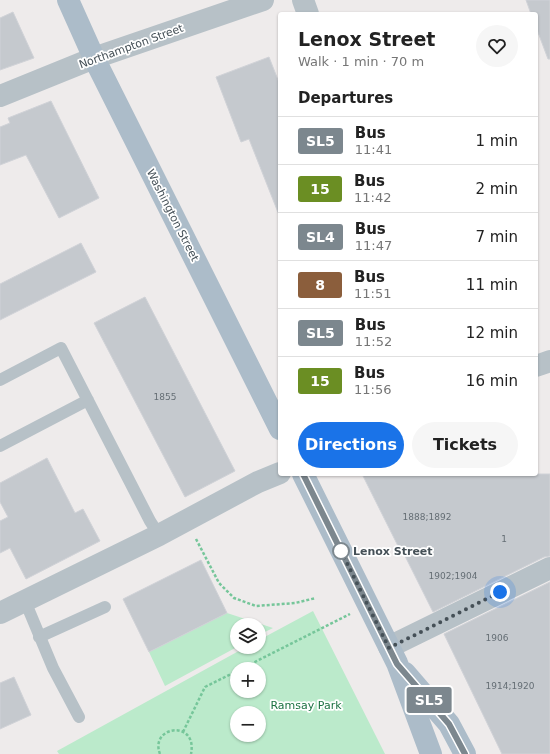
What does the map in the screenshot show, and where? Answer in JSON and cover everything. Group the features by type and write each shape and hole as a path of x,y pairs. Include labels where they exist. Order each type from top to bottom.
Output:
{"main road":[{"name":"Washington Street","path":"68,0 94,58 278,425"},
{"path":"304,476 393,656 431,754"},
{"path":"393,656 449,724 465,754"}],"street":[{"name":"Northampton Street","path":"0,96 94,58 261,0"},
{"path":"303,0 307,12"},
{"path":"538,365 550,361"},
{"path":"0,613 159,535 258,482 278,474"},
{"path":"393,656 550,568"}],"lane":[{"path":"0,380 61,348 150,521 159,535"},
{"path":"0,446 88,400"},
{"path":"25,601 53,668 79,717"},
{"path":"39,637 105,607"}],"path":[{"path":"193,535 219,583 234,598 256,606 295,604 316,598"},
{"path":"255,662 368,604"},
{"path":"183,732 205,687 230,674"},
{"path":"160,754 158,746 160,739 164,734 177,730 190,737 192,746 191,754"}],"green space":[{"name":"Ramsay Park","path":"313,611 385,754 59,754 57,751 233,654 266,654 266,636"},
{"path":"227,613 242,618 230,618 230,651 165,686 149,652"},
{"path":"266,626 273,628 266,632"}],"building":[{"path":"526,0 550,0 550,59 548,59 538,32 538,12 530,12"},
{"path":"13,12 34,58 0,70 0,18"},
{"path":"269,57 278,80 278,212 249,139 241,142 216,77"},
{"path":"51,101 99,198 59,218 26,155 0,165 0,127 10,123 8,118"},
{"path":"81,243 96,272 0,320 0,284"},
{"path":"145,297 235,471 185,497 94,323"},
{"path":"47,458 75,513 83,509 100,541 26,579 10,548 0,553 0,521 8,517 0,502 0,483"},
{"path":"538,474 550,474 550,556 544,557 433,612 402,550 401,552 363,476 538,476"},
{"path":"201,560 227,613 149,652 123,599"},
{"path":"550,582 550,754 502,754 444,634"},
{"path":"14,677 31,715 0,729 0,683"}],"bus line":[{"name":"SL5","path":"304,476 397,664 449,724 465,754"}],"place":[{"name":"Lenox Street","path":"341,551"}],"route":[{"path":"341,551 389,648 500,592"}]}
